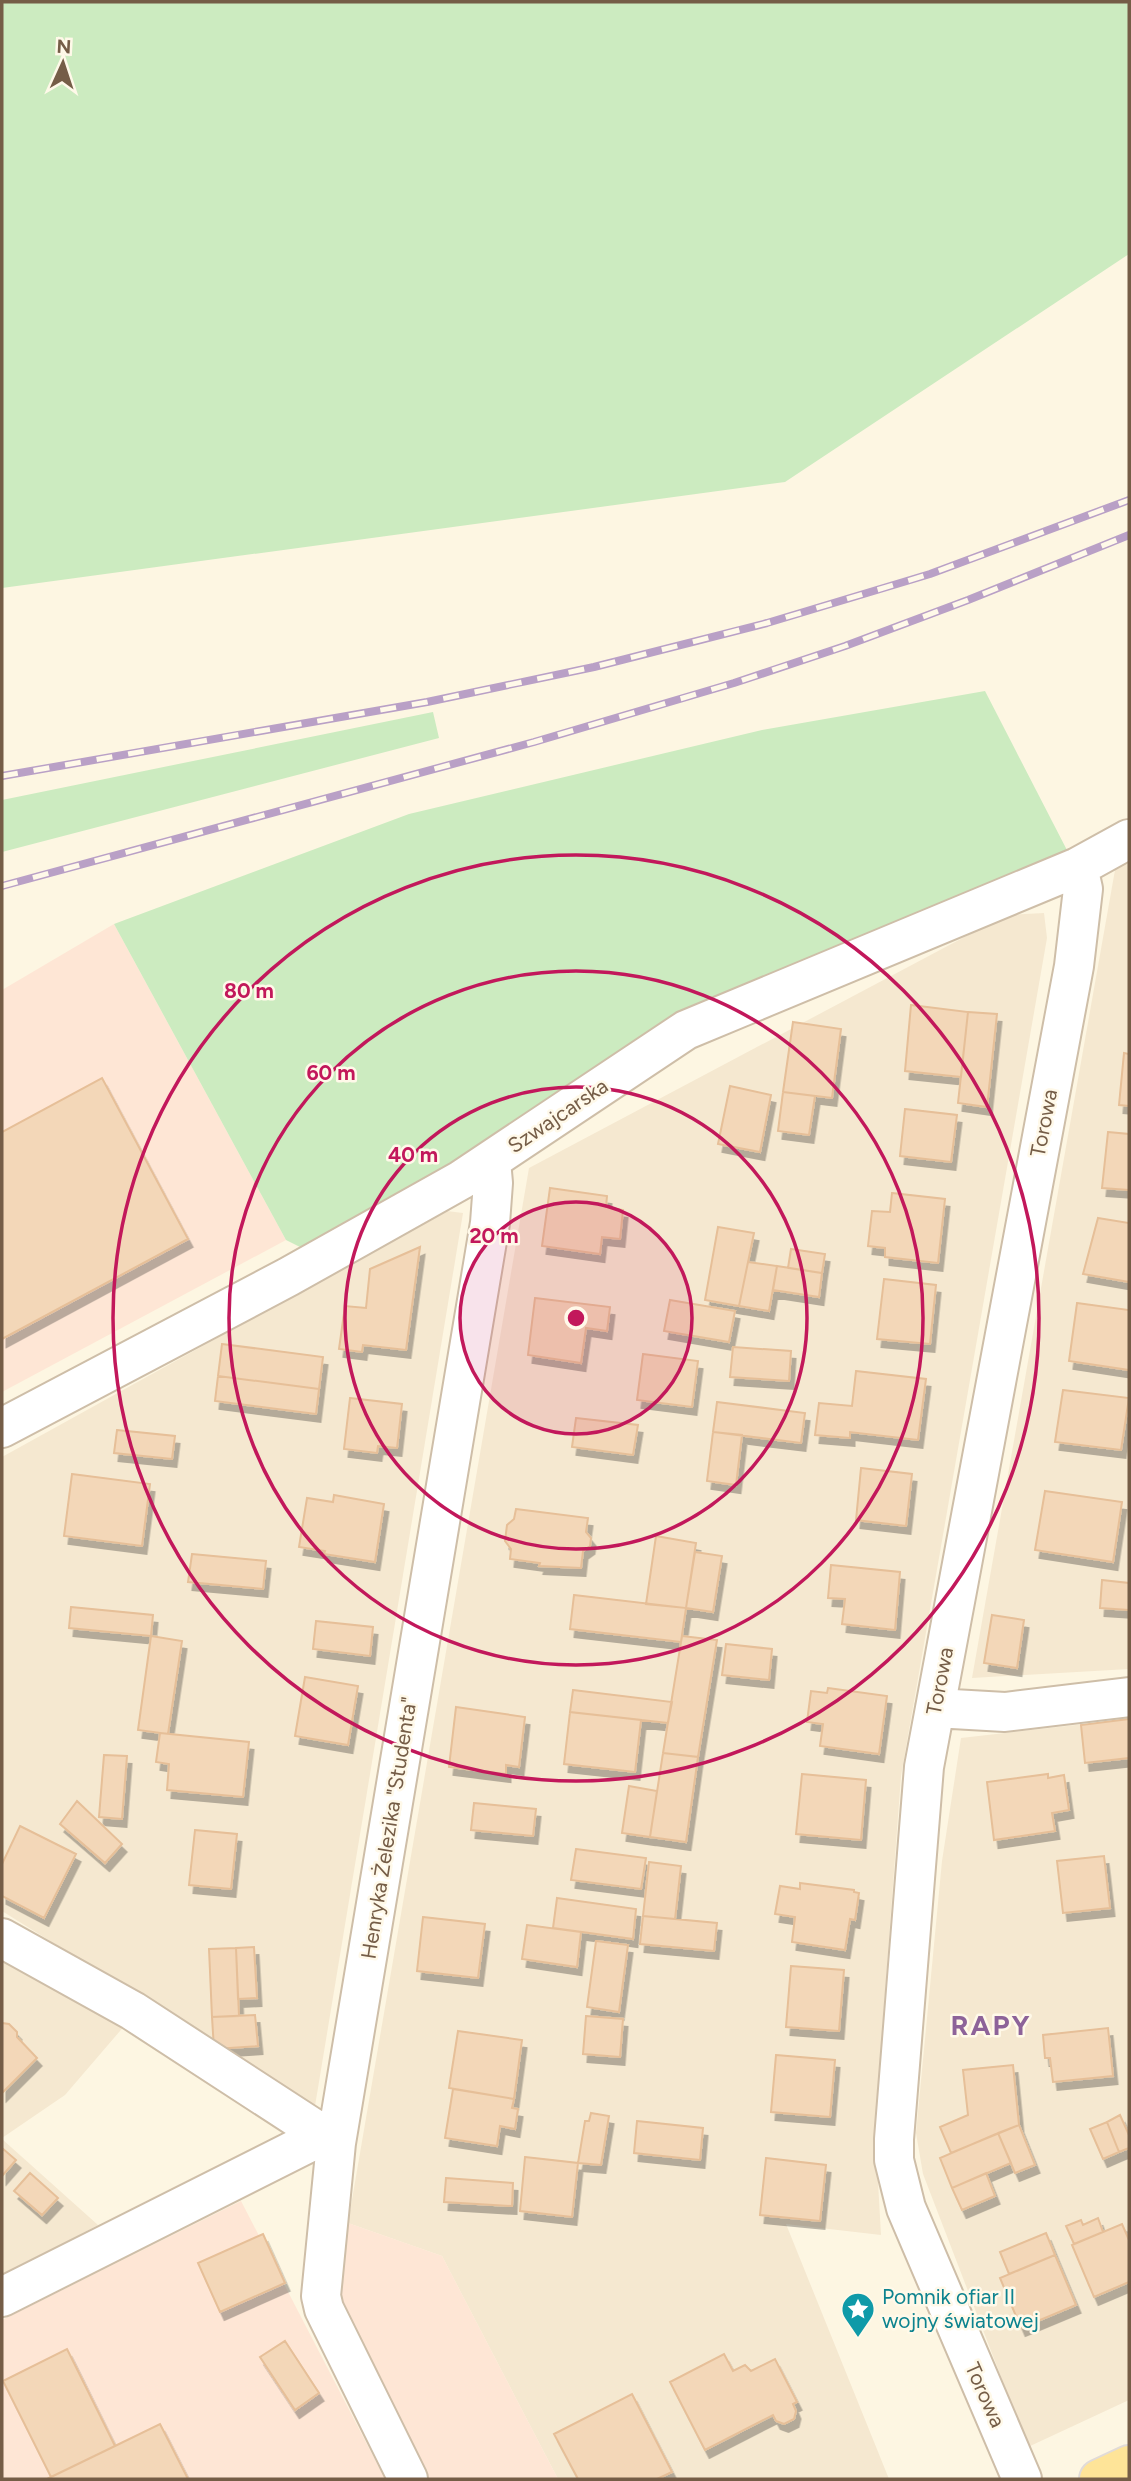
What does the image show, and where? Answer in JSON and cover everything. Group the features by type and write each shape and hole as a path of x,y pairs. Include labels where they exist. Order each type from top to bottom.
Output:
{"main road":[{"path":"1098,2479 1129,2465"}],"street":[{"name":"Szwajcarska","path":"2,1428 288,1277 491,1161 686,1030 1078,867 1129,839"},
{"name":"Torowa","path":"1022,2479 906,2208 894,2160 924,1767 1074,966 1082,916 1083,889 1078,867"},
{"name":"Henryka Żelezika \"Studenta\"","path":"408,2479 324,2309 321,2296 330,2139 490,1223 493,1183 491,1161"},
{"path":"935,1709 1005,1712 1129,1697"},
{"path":"2,1938 133,2011 330,2139"},
{"path":"2,2297 330,2139"}],"shaded area":[{"path":"1129,863 1129,1669 972,1678 1115,870"},
{"path":"1044,913 1047,938 901,1776 875,2129 881,2235 786,2224 889,2479 558,2479 442,2256 348,2223 529,1168 1006,915"},
{"path":"114,924 286,1240 2,1392 2,990"},
{"path":"447,1211 463,1213 315,2106 2,1911 2,1457"},
{"path":"1129,1719 1129,2400 1028,2447 923,2174 916,2133 942,1861 961,1738"},
{"path":"2,1959 126,2024 65,2095 2,2138"},
{"path":"2,2139 98,2225 2,2276"},
{"path":"241,2201 385,2479 2,2479 2,2320"},
{"path":"348,2223 442,2256 558,2479 426,2479 335,2296"}],"green space":[{"path":"2,2 1129,2 1129,254 785,482 2,588"},
{"path":"985,691 1070,856 507,1135 300,1247 286,1240 114,924 409,814 762,730"},
{"path":"433,712 439,738 2,852 2,800"}],"building":[{"path":"911,1005 968,1012 961,1077 905,1071"},
{"path":"968,1012 997,1014 987,1107 958,1103"},
{"path":"793,1022 841,1029 832,1098 783,1092"},
{"path":"1124,1053 1129,1054 1129,1106 1119,1105"},
{"path":"102,1078 188,1239 2,1339 2,1132"},
{"path":"730,1086 771,1095 760,1152 718,1144"},
{"path":"783,1092 815,1096 809,1135 778,1131"},
{"path":"905,1109 957,1115 951,1162 900,1156"},
{"path":"1108,1132 1129,1134 1129,1190 1102,1188"},
{"path":"550,1188 607,1196 606,1207 623,1210 620,1239 602,1237 600,1254 542,1246"},
{"path":"892,1193 945,1199 938,1263 885,1257 885,1248 868,1246 872,1211 890,1212"},
{"path":"1098,1218 1129,1223 1129,1282 1083,1274"},
{"path":"718,1227 754,1233 739,1306 705,1300"},
{"path":"420,1247 406,1350 363,1345 362,1352 339,1349 345,1306 366,1308 370,1269"},
{"path":"791,1249 825,1254 822,1273 788,1268"},
{"path":"748,1262 777,1266 769,1311 739,1306"},
{"path":"777,1266 822,1273 819,1297 773,1290"},
{"path":"884,1279 936,1285 930,1344 877,1339"},
{"path":"535,1298 610,1307 607,1331 586,1328 581,1363 528,1355"},
{"path":"670,1300 735,1311 729,1342 664,1331"},
{"path":"1077,1303 1129,1310 1129,1370 1069,1361"},
{"path":"222,1344 323,1357 319,1389 218,1376"},
{"path":"733,1347 791,1351 789,1381 730,1377"},
{"path":"643,1354 698,1361 692,1407 637,1400"},
{"path":"856,1371 926,1379 918,1440 850,1432 850,1438 815,1435 819,1403 852,1406"},
{"path":"218,1376 319,1389 316,1414 215,1401"},
{"path":"1063,1390 1129,1398 1121,1450 1055,1442"},
{"path":"350,1398 402,1404 397,1448 378,1446 377,1453 344,1449"},
{"path":"717,1402 805,1413 801,1443 713,1432"},
{"path":"576,1418 638,1425 633,1455 572,1447"},
{"path":"117,1430 175,1436 172,1459 114,1453"},
{"path":"713,1432 742,1435 736,1485 707,1481"},
{"path":"861,1468 912,1474 906,1526 856,1520"},
{"path":"72,1474 150,1484 142,1546 64,1536"},
{"path":"1045,1491 1122,1502 1113,1562 1035,1550"},
{"path":"334,1495 384,1504 375,1562 299,1547 307,1498 333,1502"},
{"path":"516,1509 588,1518 586,1532 591,1538 590,1546 583,1551 581,1568 539,1566 540,1563 510,1559 511,1549 505,1541 507,1525 514,1519"},
{"path":"656,1536 696,1543 686,1608 646,1604"},
{"path":"695,1552 722,1556 713,1612 686,1608"},
{"path":"192,1554 266,1561 263,1589 188,1582"},
{"path":"831,1565 900,1572 895,1630 842,1624 845,1599 828,1598"},
{"path":"1102,1580 1129,1583 1129,1610 1100,1608"},
{"path":"574,1595 686,1608 681,1642 570,1629"},
{"path":"71,1607 153,1615 151,1636 69,1628"},
{"path":"992,1615 1024,1620 1017,1668 984,1663"},
{"path":"316,1621 373,1627 370,1656 313,1649"},
{"path":"151,1636 182,1641 168,1734 138,1730"},
{"path":"682,1636 717,1640 698,1757 663,1753"},
{"path":"726,1644 772,1649 769,1680 722,1675"},
{"path":"305,1677 358,1686 348,1745 295,1736"},
{"path":"828,1688 887,1696 879,1754 820,1746 823,1724 807,1722 811,1691 827,1693"},
{"path":"573,1690 672,1702 668,1723 570,1712"},
{"path":"456,1707 525,1717 519,1767 506,1765 506,1774 449,1767"},
{"path":"570,1712 641,1720 635,1772 564,1764"},
{"path":"1129,1719 1129,1758 1085,1763 1081,1725"},
{"path":"160,1733 249,1742 243,1797 167,1790 169,1764 156,1762"},
{"path":"663,1753 698,1757 686,1842 650,1837"},
{"path":"104,1755 127,1756 122,1819 99,1817"},
{"path":"802,1774 866,1780 861,1840 796,1834"},
{"path":"1048,1774 1048,1778 1064,1775 1069,1810 1052,1813 1055,1831 994,1840 987,1782"},
{"path":"629,1786 657,1791 650,1837 622,1833"},
{"path":"77,1801 122,1844 105,1863 60,1824"},
{"path":"474,1803 536,1809 533,1836 471,1830"},
{"path":"20,1826 76,1854 44,1918 2,1896 2,1864"},
{"path":"195,1830 237,1834 231,1889 189,1885"},
{"path":"576,1849 646,1858 641,1889 571,1880"},
{"path":"1104,1856 1110,1908 1063,1913 1057,1861"},
{"path":"649,1862 681,1866 675,1919 643,1916"},
{"path":"800,1883 854,1890 859,1893 855,1920 850,1919 845,1950 792,1942 795,1917 775,1914 780,1886 800,1889"},
{"path":"557,1898 636,1909 633,1939 553,1928"},
{"path":"643,1916 717,1923 714,1951 640,1944"},
{"path":"423,1917 485,1924 478,1978 417,1971"},
{"path":"527,1925 581,1932 577,1967 522,1959"},
{"path":"596,1941 628,1945 619,2012 587,2007"},
{"path":"254,1947 257,1998 238,1999 236,1948"},
{"path":"236,1948 239,2016 212,2017 209,1949"},
{"path":"791,1966 844,1970 839,2031 786,2027"},
{"path":"255,2015 258,2046 214,2049 212,2017"},
{"path":"586,2016 623,2019 620,2057 583,2054"},
{"path":"2,2023 9,2024 17,2032 17,2037 37,2058 2,2093"},
{"path":"1108,2028 1113,2076 1053,2082 1050,2058 1045,2058 1043,2035"},
{"path":"458,2031 522,2040 514,2099 449,2088"},
{"path":"776,2055 835,2060 830,2117 771,2112"},
{"path":"1013,2065 1019,2125 951,2153 940,2127 968,2115 963,2070"},
{"path":"453,2089 514,2099 512,2108 518,2109 515,2129 500,2126 497,2146 445,2138"},
{"path":"591,2113 609,2116 601,2165 578,2163 585,2121 589,2121"},
{"path":"1120,2115 1129,2135 1129,2148 1119,2152 1107,2122"},
{"path":"637,2121 703,2128 700,2160 634,2153"},
{"path":"1107,2122 1119,2152 1103,2159 1090,2129"},
{"path":"1019,2125 1035,2165 1015,2173 998,2133"},
{"path":"998,2133 1011,2163 952,2188 940,2158"},
{"path":"2,2148 16,2160 2,2176"},
{"path":"525,2157 578,2163 572,2217 520,2211"},
{"path":"766,2158 826,2165 820,2221 760,2215"},
{"path":"30,2173 58,2198 42,2215 14,2191"},
{"path":"986,2173 995,2196 962,2210 952,2188"},
{"path":"446,2178 513,2183 512,2206 444,2202"},
{"path":"1098,2218 1103,2232 1074,2244 1066,2226 1081,2220 1083,2225"},
{"path":"1122,2224 1129,2240 1129,2282 1094,2297 1072,2245"},
{"path":"1046,2233 1055,2255 1009,2274 1000,2252"},
{"path":"263,2234 285,2283 220,2312 198,2263"},
{"path":"1055,2255 1076,2305 1021,2328 1000,2278"},
{"path":"285,2341 319,2393 295,2410 260,2357"},
{"path":"67,2349 115,2446 51,2477 3,2381"},
{"path":"724,2354 733,2371 745,2365 751,2371 775,2359 797,2402 793,2404 796,2411 794,2419 784,2424 776,2421 773,2415 705,2450 670,2382"},
{"path":"632,2394 672,2472 657,2479 578,2479 554,2434"},
{"path":"160,2424 188,2479 47,2479 115,2446"}],"railway":[{"path":"2,776 427,702 594,667 767,623 930,574 1129,500"},
{"path":"2,886 534,742 734,683 845,646 968,600 1129,535"}],"place":[{"name":"Pomnik ofiar II wojny światowej","path":"858,2339"}],"district":[{"name":"RAPY","path":"991,2025"}]}
